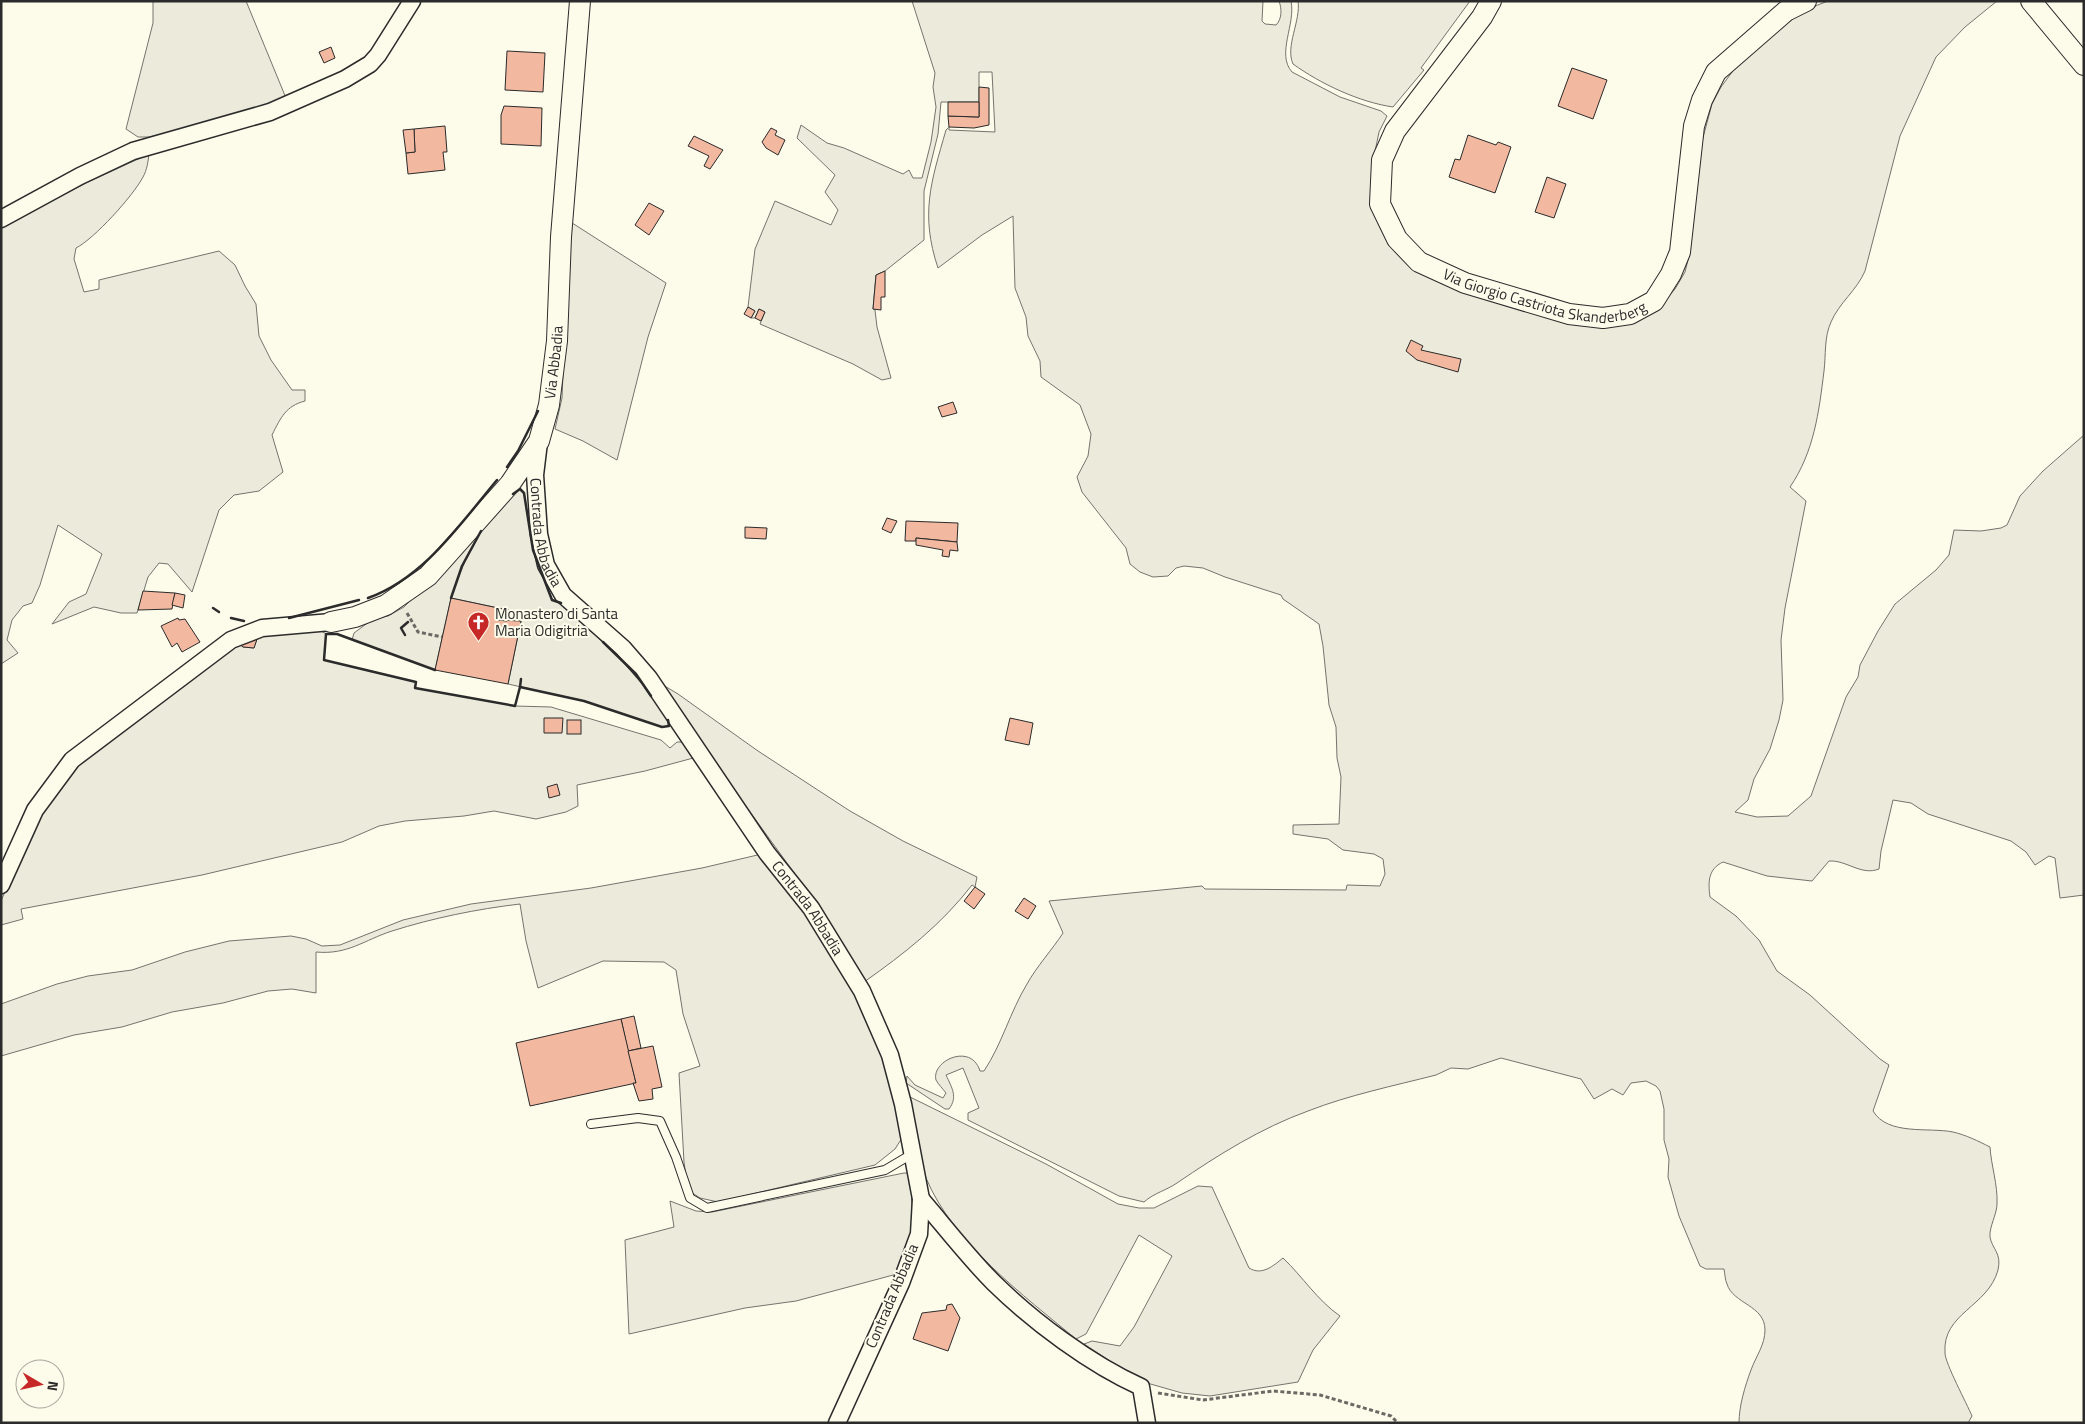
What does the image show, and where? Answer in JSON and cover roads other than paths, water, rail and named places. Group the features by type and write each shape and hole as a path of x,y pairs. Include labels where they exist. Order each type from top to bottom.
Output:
{"street":[{"path":"1,219 80,176 133,151 270,112 345,78 370,64 378,55 412,1"},
{"name":"Via Abbadia","path":"331,622 371,612 401,596 428,576 510,484 539,441 549,405 557,341 561,237 580,1"},
{"name":"Via Giorgio Castriota Skanderberg","path":"1491,1 1482,17 1395,131 1382,160 1380,204 1397,239 1419,262 1465,283 1568,314 1603,318 1630,314 1654,301 1671,274 1680,252 1694,126 1702,100 1716,72 1786,11 1806,1"},
{"path":"2030,1 2084,65"},
{"name":"Contrada Abbadia","path":"539,441 535,475 536,504 539,534 546,565 563,594 623,648 649,678 767,853 811,908 862,991 890,1055 921,1199 919,1234 901,1283 837,1423"},
{"path":"1,884 35,810 72,760 231,640 262,628 331,622"},
{"path":"921,1199 994,1283 1058,1336 1111,1374 1141,1387 1147,1423"}],"lane":[{"path":"591,1124 638,1118 660,1121 676,1156 690,1198 707,1208 885,1170 912,1154"}],"place":[{"name":"Monastero di Santa Maria Odigitria","path":"479,642"}]}
